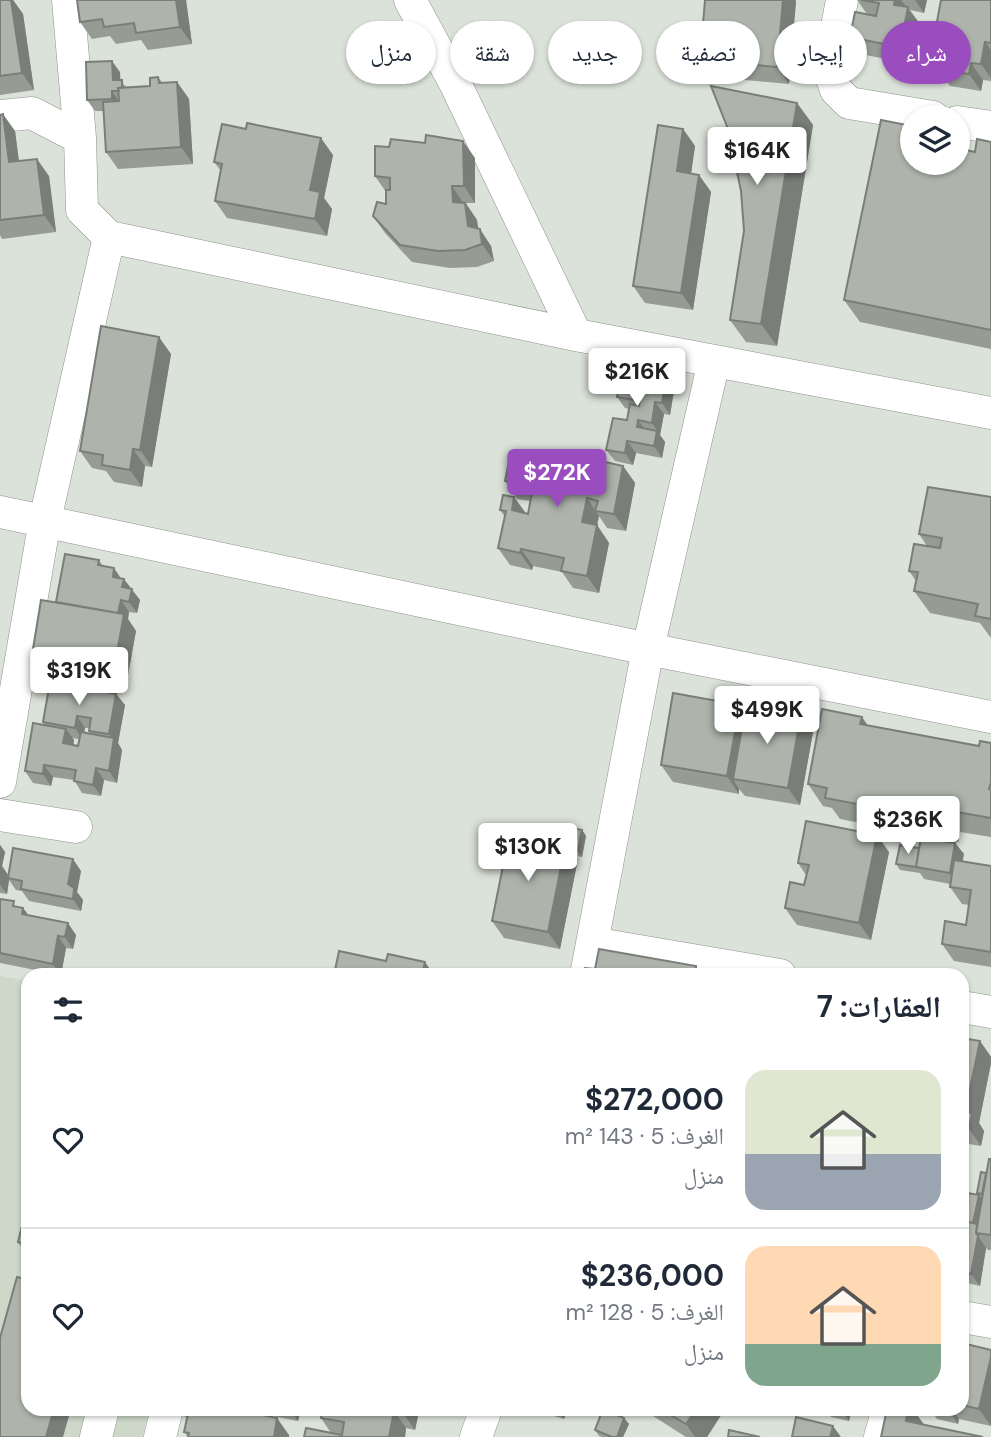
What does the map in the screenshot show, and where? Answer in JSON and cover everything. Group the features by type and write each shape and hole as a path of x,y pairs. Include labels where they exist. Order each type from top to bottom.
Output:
{"street":[{"path":"68,0 80,138 82,210 109,237 576,335 991,413"},
{"path":"410,0 456,85 576,335"},
{"path":"842,0 829,70 835,90 849,103 900,112"},
{"path":"0,116 32,113 80,138"},
{"path":"970,123 991,127"},
{"path":"0,782 45,520 109,237"},
{"path":"587,968 648,649 714,361"},
{"path":"0,512 648,649 991,717"},
{"path":"0,816 76,827"},
{"path":"592,943 739,968"},
{"path":"969,1008 991,1012"},
{"path":"969,1318 991,1322"},
{"path":"96,1437 101,1416"},
{"path":"160,1437 165,1416"},
{"path":"476,1437 484,1416"},
{"path":"880,1437 886,1416"}],"shaded area":[{"path":"0,976 21,980 21,1416 147,1416 142,1437 0,1437"}],"building":[{"path":"0,0 11,0 22,73 0,76"},
{"path":"77,0 176,0 180,27 136,33 134,23 104,27 102,19 80,22"},
{"path":"705,0 783,0 781,21 774,21 774,67 760,65 760,21 703,21"},
{"path":"861,0 895,0 894,5 908,7 905,21 881,21 881,43 867,41 867,21 853,21 855,12 876,16 879,3"},
{"path":"941,0 991,0 991,43 985,42 981,64 971,63 971,21 937,21"},
{"path":"112,61 113,80 122,80 122,88 112,91 112,99 87,100 86,62"},
{"path":"158,77 159,83 177,82 181,147 106,152 103,102 119,101 118,88 150,86 150,78"},
{"path":"711,86 797,103 761,324 730,320 744,231 741,191 728,129"},
{"path":"3,114 9,162 37,159 44,215 0,220 0,115"},
{"path":"881,120 900,124 900,175 970,175 970,151 975,152 977,139 991,142 991,330 844,300"},
{"path":"247,123 321,138 310,190 320,192 315,219 215,201 222,164 214,162 222,124 246,129"},
{"path":"658,125 683,129 677,171 699,175 681,293 633,286"},
{"path":"426,135 463,141 464,186 452,186 453,202 465,203 468,226 480,229 482,244 465,250 438,251 400,245 373,216 377,202 386,204 386,190 390,190 390,178 375,176 375,146 389,147 391,139 425,143"},
{"path":"101,326 159,337 140,450 133,449 130,470 102,465 103,455 80,451"},
{"path":"623,367 660,374 661,371 667,372 662,403 655,402 652,423 638,420 637,427 657,431 654,446 627,441 625,453 606,450 613,418 627,420 630,404 639,406 640,401 617,397"},
{"path":"511,452 559,462 558,469 593,476 596,460 623,466 614,514 595,511 598,501 587,498 582,522 597,525 587,576 561,571 564,558 521,549 520,553 498,548 506,511 500,510 503,495 514,497 512,510 528,514 533,487 505,481"},
{"path":"928,487 991,497 991,619 975,616 978,604 914,591 918,572 909,571 914,544 940,548 942,538 919,534"},
{"path":"65,554 99,560 98,565 114,568 113,577 124,579 122,587 132,589 129,602 121,600 118,613 56,602"},
{"path":"41,600 124,614 115,663 33,649"},
{"path":"50,682 116,694 109,734 89,731 91,718 77,716 75,728 43,722"},
{"path":"673,693 740,705 727,776 661,765"},
{"path":"746,705 801,714 788,788 733,779"},
{"path":"822,709 862,717 860,724 979,746 980,741 991,743 991,818 945,810 943,820 825,798 827,788 808,784"},
{"path":"33,723 66,729 63,743 78,746 81,732 114,738 109,771 96,768 93,785 74,781 76,770 44,765 43,774 25,771"},
{"path":"806,821 877,835 859,923 785,908 790,882 804,885 809,865 798,863"},
{"path":"556,825 582,830 578,851 572,850 566,842 554,840 553,846"},
{"path":"510,831 535,836 532,849 551,853 554,840 566,842 548,932 492,921"},
{"path":"921,837 955,843 950,873 916,867"},
{"path":"900,845 919,848 916,867 896,864"},
{"path":"13,848 73,859 68,884 74,888 73,899 21,889 22,881 8,878"},
{"path":"954,860 991,866 991,952 942,944 945,921 966,925 971,890 950,887"},
{"path":"0,899 14,901 13,906 23,908 22,914 68,923 65,937 58,936 53,964 0,953"},
{"path":"599,949 696,966 696,968 595,968"},
{"path":"339,951 386,961 388,954 425,962 424,968 335,968"},
{"path":"969,1039 980,1041 969,1093"},
{"path":"991,1159 991,1235 976,1233"},
{"path":"981,1172 986,1173 982,1194 977,1193"},
{"path":"969,1193 979,1195 973,1223 969,1222"},
{"path":"969,1222 977,1224 978,1236 971,1274"},
{"path":"17,1277 21,1278 21,1416 52,1416 46,1437 0,1437 0,1338"},
{"path":"969,1345 991,1350 979,1409 969,1407"},
{"path":"187,1416 277,1418 274,1437 188,1437 189,1433 184,1432"},
{"path":"393,1416 389,1437 304,1437 306,1428 342,1435 344,1422 321,1418"},
{"path":"600,1416 624,1418 617,1437 595,1430"},
{"path":"673,1416 691,1416 686,1424"},
{"path":"886,1416 907,1416 906,1421 983,1437 881,1437"},
{"path":"796,1417 833,1426 830,1437 792,1437"},
{"path":"729,1430 760,1437 728,1437"}]}
